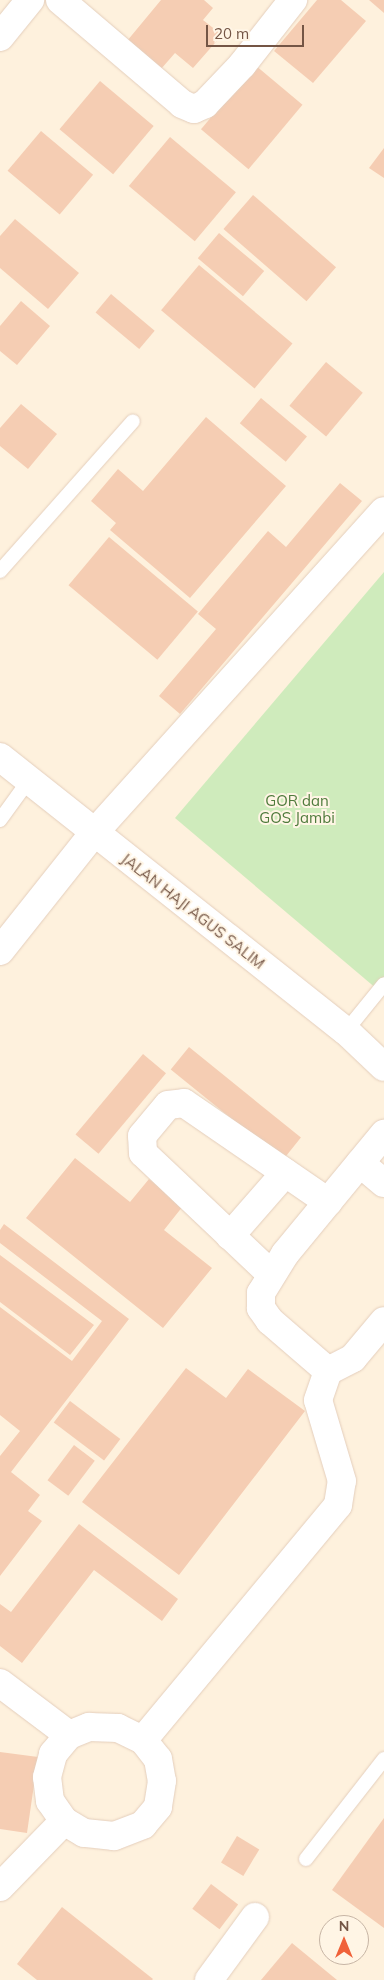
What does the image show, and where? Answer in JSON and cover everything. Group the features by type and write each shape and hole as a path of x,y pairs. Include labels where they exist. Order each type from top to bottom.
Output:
{"street":[{"path":"0,37 30,0"},
{"path":"60,0 182,104 194,109 205,104 242,65 293,0"},
{"path":"0,951 94,833 384,511"},
{"name":"JALAN HAJI AGUS SALIM","path":"0,757 346,1031 384,1067"},
{"path":"271,1274 143,1153 140,1145 142,1136 168,1105 184,1103 328,1202"},
{"path":"328,1371 270,1321 261,1308 261,1293 271,1274 384,1134"},
{"path":"360,1163 384,1183"},
{"path":"230,1236 285,1173"},
{"path":"143,1740 338,1505 342,1481 318,1400 328,1371 353,1358 384,1321"},
{"path":"0,1682 69,1735"},
{"path":"89,1727 118,1728 143,1740 158,1759 162,1781 158,1807 143,1825 114,1836 84,1834 64,1821 50,1801 47,1777 53,1754 69,1735 89,1727"},
{"path":"0,1887 64,1821"},
{"path":"210,1980 256,1917"}],"lane":[{"path":"0,572 133,421"},
{"path":"0,820 29,780"},
{"path":"346,1031 384,984"},
{"path":"306,1859 384,1759"}],"green space":[{"name":"GOR dan GOS Jambi","path":"384,572 384,995 175,818"}],"building":[{"path":"161,0 204,0 213,8 203,20 222,35 193,68 175,53 161,69 127,41"},
{"path":"317,0 341,0 366,21 313,83 274,51"},
{"path":"369,0 384,0 384,13"},
{"path":"255,65 302,105 249,169 201,129"},
{"path":"100,81 154,126 113,174 60,129"},
{"path":"41,131 93,175 60,215 8,171"},
{"path":"170,137 236,192 195,241 129,186"},
{"path":"384,148 384,178 369,168"},
{"path":"253,195 336,267 306,301 223,229"},
{"path":"15,219 79,273 48,309 0,268 0,236"},
{"path":"219,233 264,271 243,296 198,258"},
{"path":"199,265 292,343 255,389 161,310"},
{"path":"111,294 155,331 139,349 96,312"},
{"path":"21,301 50,326 17,365 0,351 0,326"},
{"path":"326,362 363,393 326,437 289,406"},
{"path":"261,398 307,437 286,462 240,423"},
{"path":"21,404 57,434 28,469 0,446 0,428"},
{"path":"206,417 286,486 190,598 110,530 116,523 91,501 118,469 143,491"},
{"path":"340,483 362,501 180,714 159,696 216,629 198,614 268,531 286,547"},
{"path":"109,537 198,612 157,660 69,585"},
{"path":"189,1047 301,1138 283,1160 171,1070"},
{"path":"143,1054 166,1073 98,1154 76,1134"},
{"path":"75,1158 130,1202 149,1179 183,1206 164,1230 212,1268 163,1328 26,1218"},
{"path":"4,1224 129,1319 11,1472 40,1495 28,1511 42,1521 0,1576 0,1456 20,1431 0,1415 0,1307 72,1361 102,1321 0,1243 0,1230"},
{"path":"0,1255 94,1325 70,1355 0,1302"},
{"path":"186,1368 226,1398 248,1369 305,1411 179,1575 82,1502"},
{"path":"70,1401 120,1439 104,1460 54,1423"},
{"path":"74,1445 95,1461 68,1496 48,1480"},
{"path":"79,1524 178,1599 162,1621 94,1570 22,1663 0,1646 0,1604 11,1612"},
{"path":"0,1752 38,1757 27,1833 0,1829"},
{"path":"384,1818 384,1928 369,1917 369,1915 366,1915 332,1890"},
{"path":"237,1836 259,1849 243,1876 221,1863"},
{"path":"211,1884 238,1904 219,1929 192,1909"},
{"path":"62,1907 153,1979 37,1980 17,1964"},
{"path":"292,1943 337,1980 261,1980"}]}
